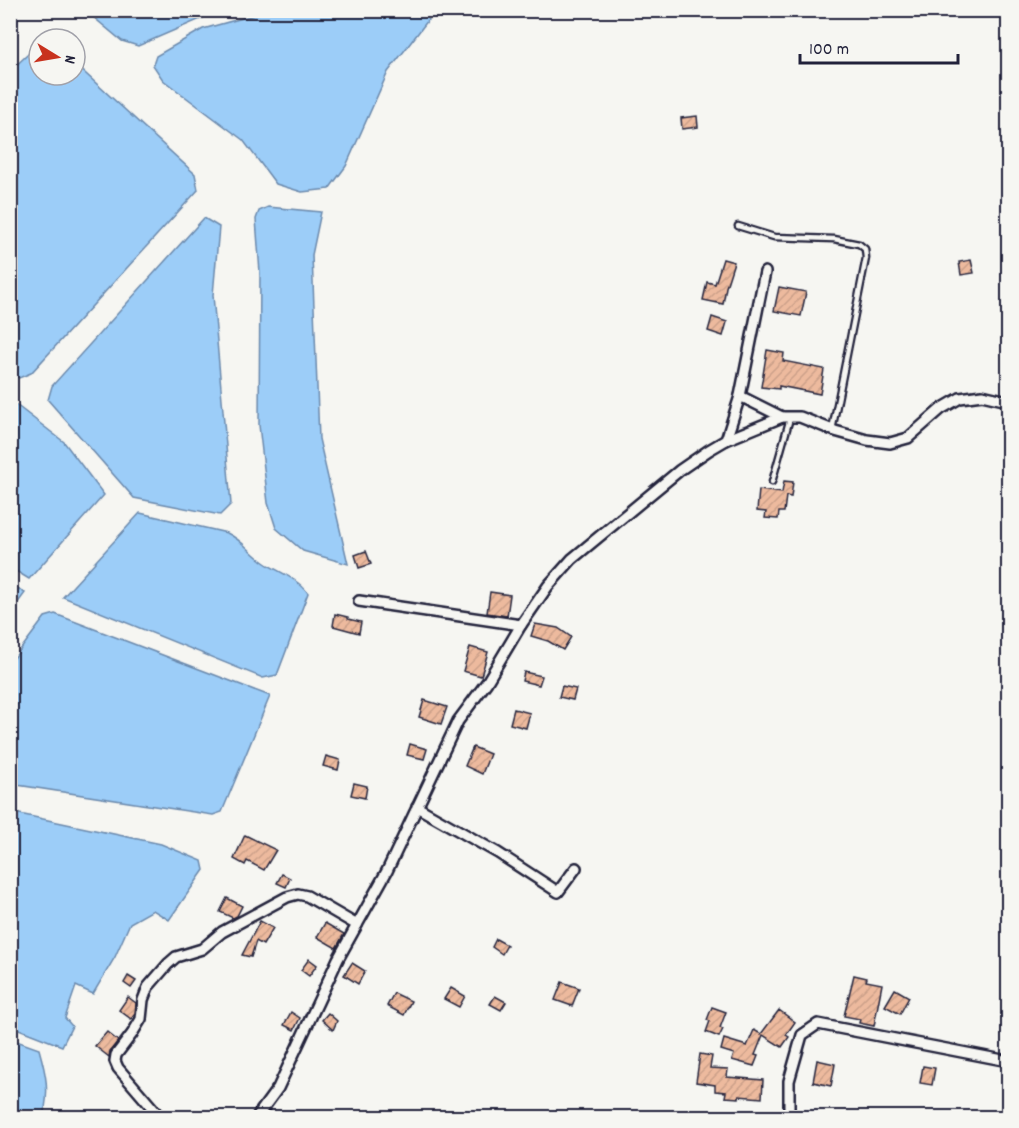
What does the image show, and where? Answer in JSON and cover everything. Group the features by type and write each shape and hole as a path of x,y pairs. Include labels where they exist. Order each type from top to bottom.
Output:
{"street":[{"path":"726,440 740,396 765,272"},
{"path":"256,1118 278,1088 338,959 387,871 458,721 487,682 521,625 548,586 572,559 680,470 726,440 786,417 800,417 832,430 867,440 890,442 908,438 941,409 960,398 982,395 1008,401"},
{"path":"740,396 786,417"},
{"path":"359,601 521,625"},
{"path":"417,807 498,853 558,892 576,868"},
{"path":"161,1118 118,1068 115,1061 116,1055 141,1018 143,1000 148,987 168,964 176,957 202,949 222,932 287,897 298,894 307,896 357,925"},
{"path":"789,1118 789,1081 802,1035 818,1024 1008,1061"}],"lane":[{"path":"738,226 774,237 834,239 859,244 865,249 867,258 832,430"},
{"path":"772,482 786,417"}],"water":[{"path":"86,11 219,11 138,46 122,41"},
{"path":"268,11 435,11 388,72 346,166 329,189 302,192 276,184 243,140 163,80 153,65 156,56 203,29"},
{"path":"27,55 27,87 87,87 87,75 195,174 198,190 31,373 19,378 10,372 11,70"},
{"path":"268,207 321,212 312,255 319,439 348,564 303,551 276,528 268,503 259,425 260,273 256,219 259,211"},
{"path":"204,218 219,227 213,295 231,504 220,515 134,498 48,400 52,386"},
{"path":"11,401 64,442 104,495 29,579 11,568"},
{"path":"140,513 227,533 265,563 304,588 308,593 277,675 263,678 63,597"},
{"path":"11,584 25,593 11,612"},
{"path":"55,614 270,696 222,812 213,815 11,784 11,662 45,617"},
{"path":"10,812 161,844 202,861 204,870 169,920 153,910 130,923 115,957 93,994 76,986 65,1018 72,1026 62,1046 11,1026"},
{"path":"11,1039 39,1049 46,1083 43,1117 11,1117"}],"building":[{"path":"697,116 698,127 682,129 681,118"},
{"path":"723,259 734,262 723,304 703,300 707,282 715,284"},
{"path":"971,260 974,273 961,275 959,262"},
{"path":"779,287 806,292 801,316 774,311"},
{"path":"712,317 727,322 723,336 708,331"},
{"path":"767,350 784,353 783,361 824,369 820,394 779,386 779,389 761,387"},
{"path":"784,481 793,482 791,497 786,496 784,512 779,512 778,519 765,518 766,512 757,511 759,490 782,493"},
{"path":"366,551 371,564 359,568 355,555"},
{"path":"490,592 510,595 507,616 487,613"},
{"path":"335,614 361,622 359,633 333,626"},
{"path":"535,624 558,628 571,637 563,650 548,641 531,636"},
{"path":"470,647 488,652 481,676 463,671"},
{"path":"524,672 542,676 539,685 522,681"},
{"path":"562,686 576,689 573,700 559,697"},
{"path":"424,700 447,707 441,724 419,717"},
{"path":"514,709 530,713 526,728 510,724"},
{"path":"410,744 427,749 424,759 407,755"},
{"path":"473,747 490,754 482,774 465,766"},
{"path":"326,756 340,760 338,770 323,766"},
{"path":"354,783 367,786 365,798 351,795"},
{"path":"245,835 276,850 264,870 247,861 245,865 234,859"},
{"path":"282,874 290,878 286,887 277,883"},
{"path":"227,898 242,906 237,916 233,918 220,912"},
{"path":"260,921 273,928 263,945 256,941 251,957 242,955"},
{"path":"325,923 344,934 336,948 317,937"},
{"path":"496,939 507,945 502,954 492,947"},
{"path":"309,959 317,965 309,976 301,970"},
{"path":"352,963 365,971 358,984 344,975"},
{"path":"854,975 867,978 866,981 882,984 874,1026 859,1023 860,1019 844,1016"},
{"path":"128,976 136,981 131,988 124,983"},
{"path":"562,982 579,988 572,1006 555,1000"},
{"path":"451,988 465,996 459,1007 444,999"},
{"path":"895,989 909,997 900,1014 885,1006"},
{"path":"394,993 411,1001 404,1015 387,1006"},
{"path":"495,996 506,1002 501,1010 490,1004"},
{"path":"128,997 136,1003 135,1014 131,1019 119,1010"},
{"path":"712,1007 726,1012 719,1037 706,1032 710,1021 707,1020"},
{"path":"779,1010 795,1022 786,1035 789,1037 782,1047 763,1035 755,1055 758,1056 754,1066 732,1060 734,1054 721,1050 724,1039 747,1046 754,1030 761,1034"},
{"path":"291,1012 300,1018 294,1030 284,1025"},
{"path":"328,1013 337,1021 333,1030 322,1020"},
{"path":"107,1032 118,1041 110,1051 109,1057 95,1046"},
{"path":"700,1054 712,1056 710,1068 728,1069 727,1077 763,1080 762,1098 725,1097 726,1092 715,1091 715,1085 696,1082"},
{"path":"817,1060 835,1064 831,1086 813,1082"},
{"path":"923,1066 935,1068 932,1085 920,1083"}]}
